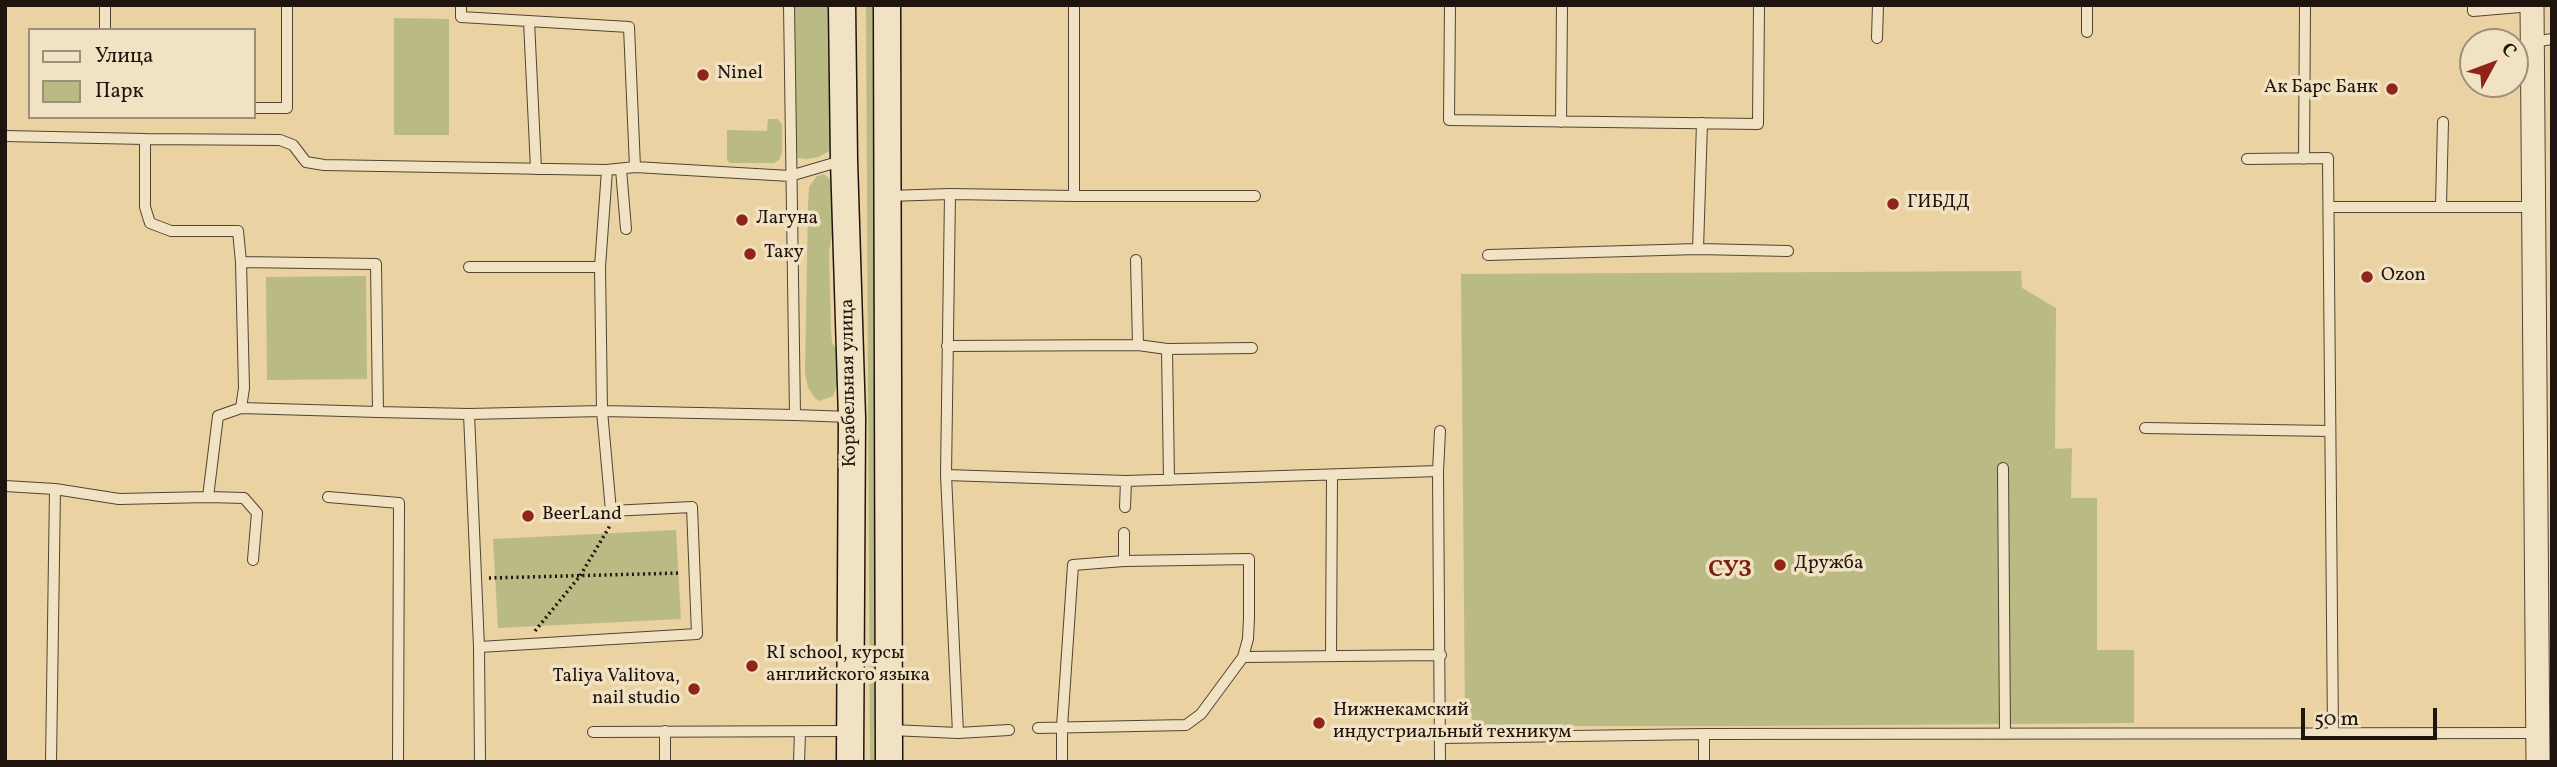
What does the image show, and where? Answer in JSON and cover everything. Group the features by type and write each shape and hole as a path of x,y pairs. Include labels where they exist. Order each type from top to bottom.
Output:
{"main road":[{"name":"Корабельная улица","path":"842,5 852,418 850,762"},
{"name":"Корабельная улица","path":"887,5 889,762"}],"street":[{"path":"2532,6 2542,41 2534,207 2541,575 2538,762"}],"lane":[{"path":"105,5 105,28"},
{"path":"256,108 287,108 287,5"},
{"path":"461,5 461,17 629,27 635,167"},
{"path":"789,5 795,415"},
{"path":"1074,5 1074,196"},
{"path":"1450,5 1449,120 1758,124 1759,5"},
{"path":"1561,122 1562,5"},
{"path":"1877,38 1878,5"},
{"path":"2087,5 2087,32"},
{"path":"2304,159 2305,5"},
{"path":"2473,5 2473,11 2532,6"},
{"path":"529,21 536,169"},
{"path":"2441,205 2443,122"},
{"path":"1698,249 1702,123"},
{"path":"5,136 280,140 293,145 306,162 324,165 607,170 635,167 790,176 844,160"},
{"path":"145,139 145,207 150,223 171,231 239,231 244,375 241,408"},
{"path":"2246,159 2328,158 2333,734"},
{"path":"621,169 626,229"},
{"path":"479,647 697,634 692,507 611,511 602,411 600,267 607,170"},
{"path":"887,197 950,194 1255,196"},
{"path":"950,194 946,475 958,733"},
{"path":"2329,207 2534,207"},
{"path":"1488,255 1698,249 1788,251"},
{"path":"1136,261 1138,345"},
{"path":"241,262 376,264 377,412"},
{"path":"469,267 600,267"},
{"path":"947,346 1138,345 1167,349 1252,348"},
{"path":"1167,349 1169,480"},
{"path":"208,497 218,416 241,408 469,414 602,411 852,418"},
{"path":"469,414 477,578 480,762"},
{"path":"2145,428 2330,431"},
{"path":"1440,431 1440,762"},
{"path":"2003,468 2006,734"},
{"path":"946,475 1126,481 1438,471"},
{"path":"1331,656 1332,476"},
{"path":"1125,507 1126,481"},
{"path":"5,486 55,489 120,499 243,498 257,513 253,560"},
{"path":"51,762 55,489"},
{"path":"328,497 399,503 398,762"},
{"path":"1124,533 1124,561"},
{"path":"1038,728 1062,727 1128,728 1186,725 1201,714 1242,657 1248,639 1249,559 1124,561 1073,565 1062,727 1062,762"},
{"path":"1242,657 1441,654"},
{"path":"890,730 958,733 1009,730"},
{"path":"664,762 665,731"},
{"path":"593,732 850,731"},
{"path":"799,762 800,732"},
{"path":"1442,738 1704,734 2538,733"},
{"path":"1704,734 1704,762"}],"path":[{"path":"524,643 580,576 619,510"},
{"path":"477,578 695,572"}],"green space":[{"path":"793,5 837,5 831,150 819,157 807,159 798,158 795,154"},
{"path":"866,5 875,5 880,762 870,762"},
{"path":"394,18 449,19 449,135 394,135"},
{"path":"768,119 778,119 782,125 782,153 779,160 774,163 730,163 727,160 727,130 767,131"},
{"path":"824,174 834,183 838,215 829,252 832,343 837,349 839,367 833,396 819,401 808,387 805,374 808,206 809,187 817,176"},
{"name":"Дружба","path":"2021,271 2022,288 2056,308 2055,449 2072,448 2071,498 2097,498 2097,650 2134,650 2134,723 1482,726 1465,714 1461,274"},
{"path":"366,276 367,379 267,380 266,277"},
{"path":"676,530 681,619 498,628 493,539"}],"place":[{"name":"Ninel","path":"703,75"},
{"name":"Ак Барс Банк","path":"2392,89"},
{"name":"ГИБДД","path":"1893,204"},
{"name":"Лагуна","path":"742,220"},
{"name":"Таку","path":"750,254"},
{"name":"Ozon","path":"2367,277"},
{"name":"BeerLand","path":"528,516"},
{"name":"Дружба","path":"1780,565"},
{"name":"RI school, курсы английского языка","path":"752,666"},
{"name":"Taliya Valitova, nail studio","path":"694,689"},
{"name":"Нижнекамский индустриальный техникум","path":"1319,723"}],"district":[{"name":"СУЗ","path":"1730,572"}]}
